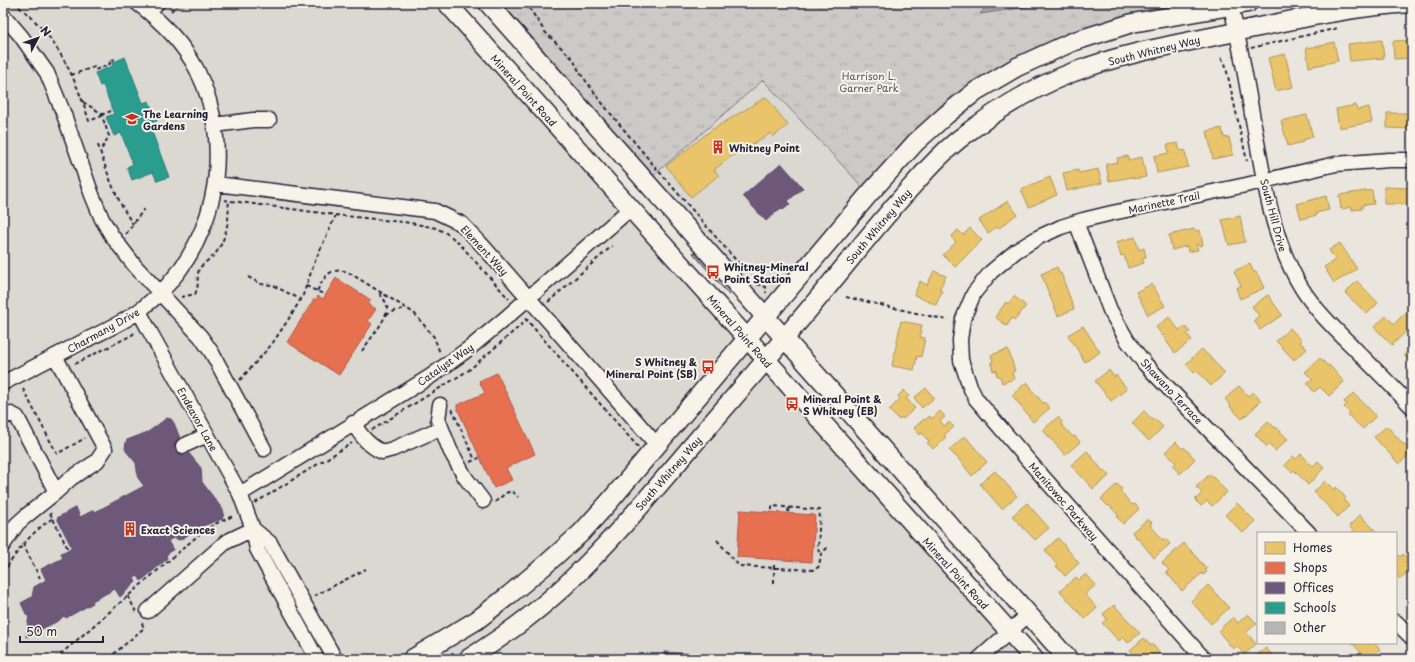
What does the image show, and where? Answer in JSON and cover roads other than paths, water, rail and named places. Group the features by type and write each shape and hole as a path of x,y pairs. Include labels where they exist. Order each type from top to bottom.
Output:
{"main road":[{"name":"Mineral Point Road","path":"447,3 1034,659"},
{"path":"488,3 1068,659"},
{"name":"South Whitney Way","path":"468,659 511,629 582,570 647,498 784,339 887,213 928,169 956,142 993,114 1024,95 1071,73 1124,56 1336,11 1390,4 1412,3"},
{"path":"412,659 478,620 544,566 581,533 609,502 869,194 916,142 946,115 976,92 1017,67 1072,42 1132,23 1236,4"}],"street":[{"name":"Charmany Drive","path":"3,383 116,325 139,311 160,293 185,264 194,249 206,222 212,204 216,184 218,156 215,125 210,102 196,69 153,7 137,3"},
{"name":"South Hill Drive","path":"1236,4 1237,32 1267,198 1279,240 1288,262 1301,288 1334,328 1412,407"},
{"path":"3,15 21,36 47,73 61,106 92,195 109,230 126,256 201,337 212,353 264,449"},
{"path":"215,125 253,120 269,120"},
{"name":"Marinette Trail","path":"962,326 963,319 974,293 991,272 1016,251 1039,237 1076,222 1336,164 1389,160 1412,160"},
{"name":"Element Way","path":"216,184 435,211 462,224 657,445"},
{"name":"Catalyst Way","path":"240,494 431,376 471,347 630,208"},
{"name":"Shawano Terrace","path":"1076,222 1110,310 1127,340 1145,364 1308,532"},
{"name":"Endeavor Lane","path":"139,311 240,494 253,529 257,549 317,659"},
{"name":"Manitowoc Parkway","path":"962,326 960,340 961,360 970,387 976,399 1204,659"},
{"path":"5,537 26,516 70,479 97,461 104,449 55,356"},
{"path":"446,406 438,419 450,450 465,477 488,502"},
{"path":"3,417 11,414 17,416 56,492"},
{"path":"353,424 362,437 372,447 382,452 393,449 441,428"},
{"path":"183,446 208,435"},
{"path":"148,611 222,546 253,529 270,543 335,659"},
{"path":"979,659 1029,614"},
{"path":"1397,623 1412,638"}],"water":[{"path":"989,3 1038,3 1027,7 980,14"}],"place":[{"name":"The Learning Gardens","path":"132,119"},
{"name":"Whitney Point","path":"718,147"},
{"name":"Whitney-Mineral Point Station","path":"713,272"},
{"name":"S Whitney & Mineral Point (SB)","path":"708,367"},
{"name":"Mineral Point & S Whitney (EB)","path":"792,404"},
{"name":"Exact Sciences","path":"130,529"}],"park label":[{"name":"Harrison L. Garner Park","path":"869,80"}]}
